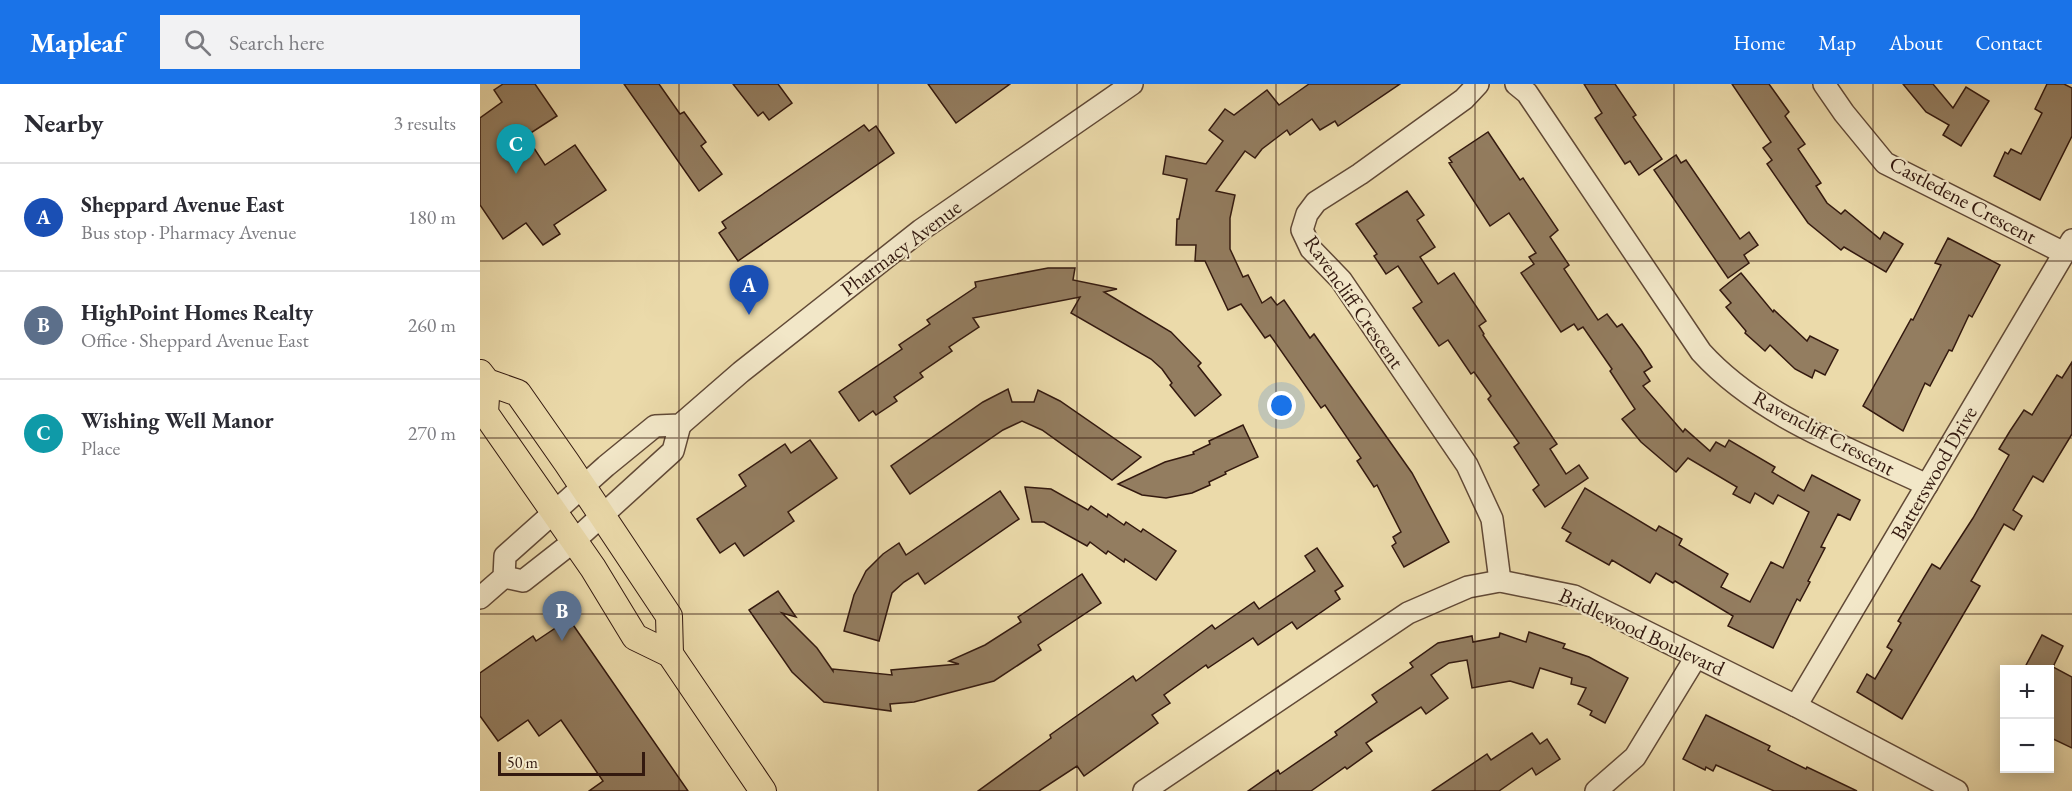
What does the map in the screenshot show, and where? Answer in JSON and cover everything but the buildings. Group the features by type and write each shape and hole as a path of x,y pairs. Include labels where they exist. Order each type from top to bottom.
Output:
{"main road":[{"path":"670,654 669,616 602,515 518,393 483,377 485,413 574,541 635,637 670,654 763,791"}],"street":[{"name":"Pharmacy Avenue","path":"680,424 741,372 921,231 1132,84"},
{"name":"Ravencliff Crescent","path":"1478,84 1464,99 1360,174 1316,202 1307,214 1302,230 1311,249 1341,280 1467,465 1491,519 1500,581"},
{"name":"Ravencliff Crescent","path":"1516,84 1527,93 1701,352 1719,372 1770,409 1927,485"},
{"name":"Castledene Crescent","path":"1824,84 1844,113 1886,163 2068,246"},
{"name":"Batterswood Drive","path":"1796,706 2068,246"},
{"path":"480,598 504,577 505,556 553,513 655,426 680,424 673,451 574,541 524,581 504,577"},
{"name":"Bridlewood Boulevard","path":"1144,791 1408,613 1468,587 1500,581 1574,596 1796,706 1952,790"},
{"path":"1596,791 1635,757 1696,657"}],"place":[{"name":"Wishing Well Manor","path":"516,174"},
{"name":"Sheppard Avenue East","path":"749,315"},
{"name":"HighPoint Homes Realty","path":"562,641"}]}
